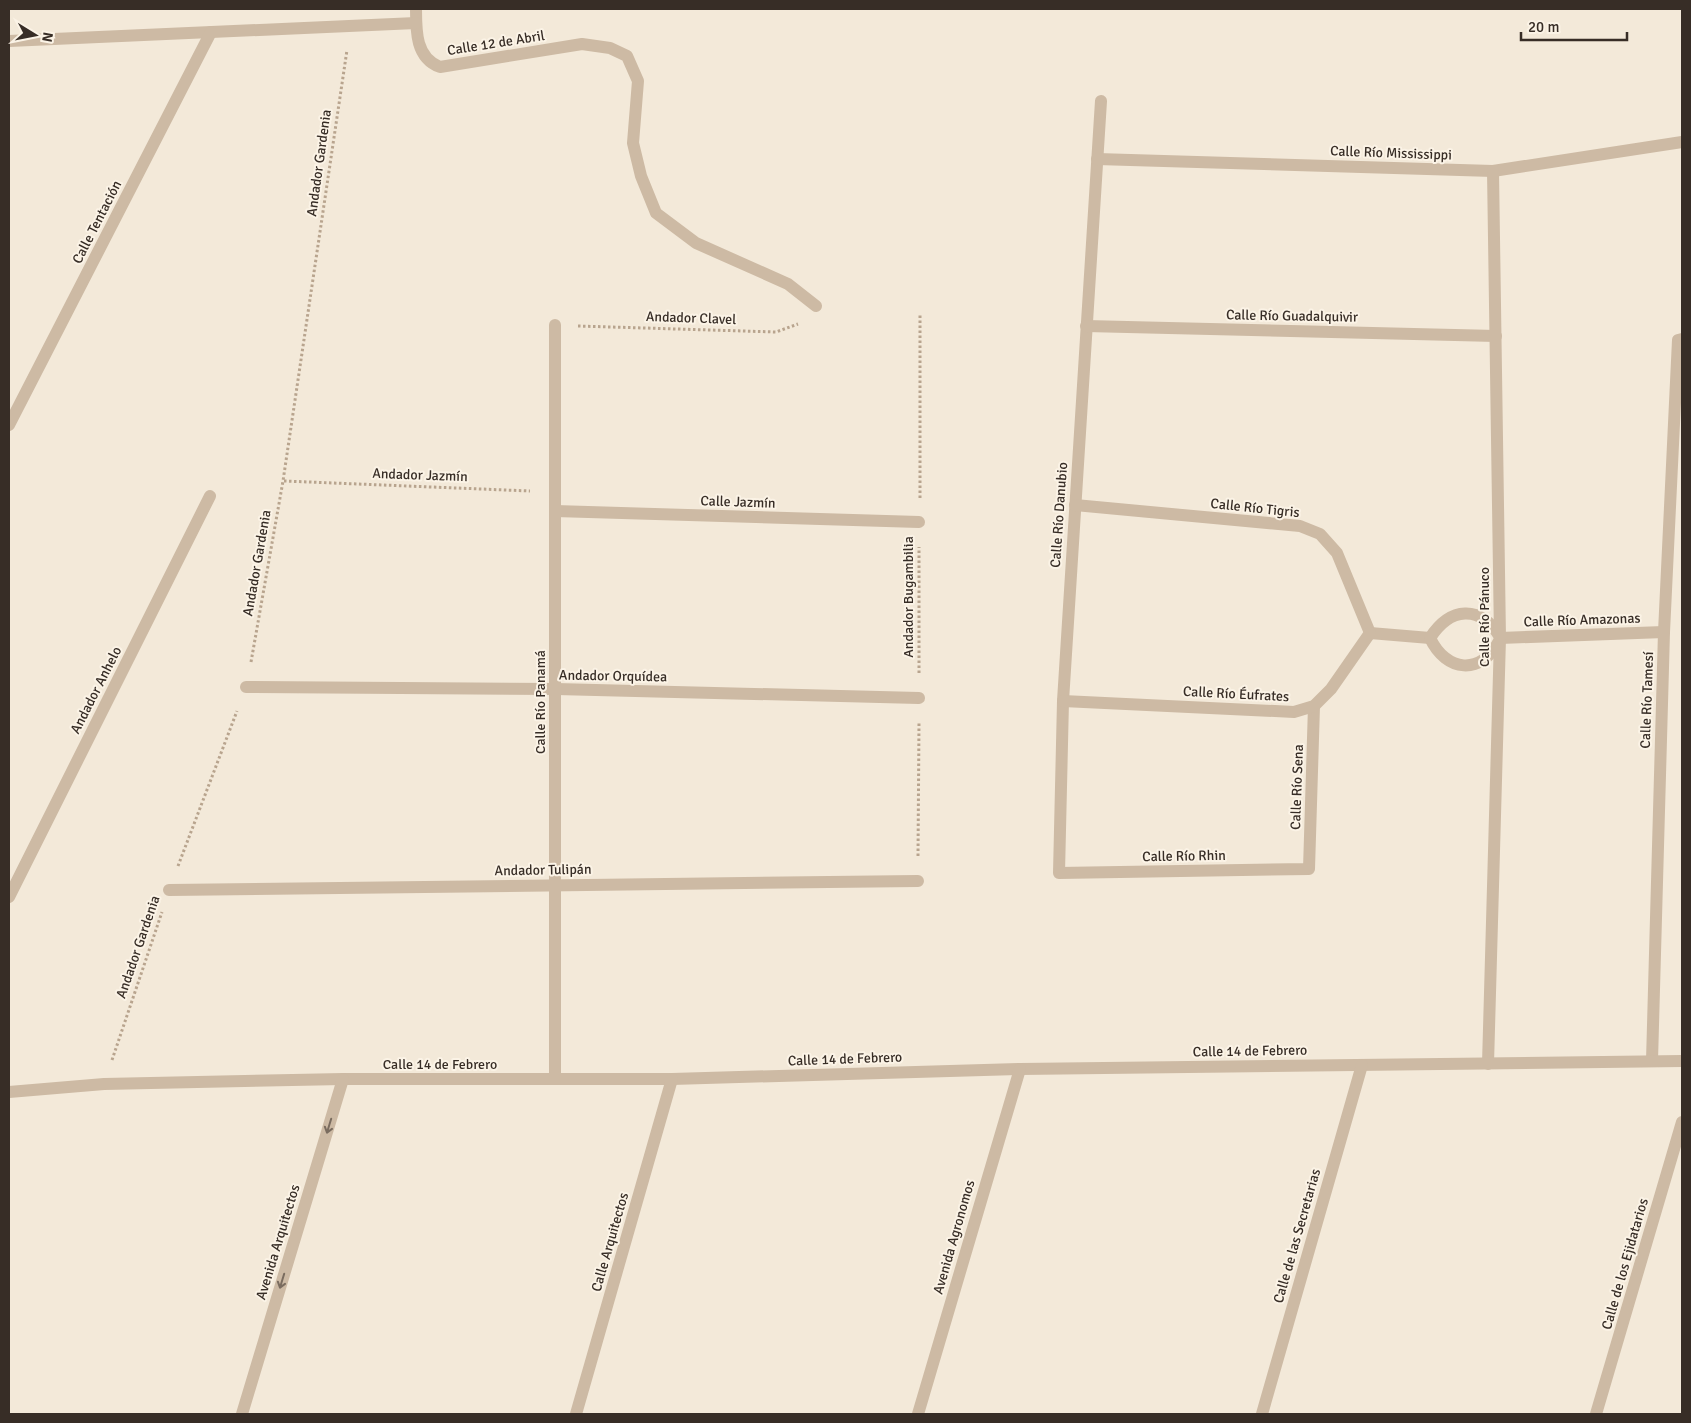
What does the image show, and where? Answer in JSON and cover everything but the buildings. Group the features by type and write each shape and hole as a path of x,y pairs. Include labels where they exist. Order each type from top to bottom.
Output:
{"street":[{"name":"Calle 12 de Abril","path":"416,9 416,23 422,55 431,64 440,67 582,44 610,48 627,56 638,81 633,143 641,176 656,213 696,243 788,284 816,306"},
{"path":"9,41 416,23"},
{"name":"Calle Tentación","path":"9,426 211,32"},
{"name":"Calle Río Danubio","path":"1059,873 1063,701 1102,101"},
{"name":"Calle Río Mississippi","path":"1097,159 1493,171 1682,142"},
{"name":"Calle Río Pánuco","path":"1488,1064 1500,638 1493,171"},
{"name":"Calle Río Panamá","path":"555,325 555,1079"},
{"name":"Calle Río Guadalquivir","path":"1086,326 1496,336"},
{"name":"Calle Río Tamesí","path":"1652,1062 1664,632 1680,340"},
{"name":"Andador Anhelo","path":"9,897 210,496"},
{"name":"Calle Río Tigris","path":"1075,505 1300,526 1320,534 1337,554 1370,633"},
{"name":"Calle Jazmín","path":"555,511 920,522"},
{"path":"1465,613 1480,616 1492,625 1500,638 1493,652 1480,662 1464,666 1449,662 1436,652 1430,638 1438,625 1450,616 1465,613"},
{"name":"Calle Río Amazonas","path":"1500,638 1664,632"},
{"path":"1314,706 1331,689 1370,633 1430,638"},
{"name":"Andador Orquídea","path":"246,687 556,689 919,698"},
{"name":"Calle Río Éufrates","path":"1063,701 1294,712 1314,706"},
{"name":"Calle Río Sena","path":"1310,869 1314,706"},
{"name":"Calle Río Rhin","path":"1059,873 1310,869"},
{"name":"Andador Tulipán","path":"169,890 918,881"},
{"name":"Calle 14 de Febrero","path":"9,1092 104,1084 343,1079 672,1079 1020,1069 1682,1061"},
{"name":"Calle de las Secretarias","path":"1262,1414 1362,1065"},
{"name":"Avenida Agronomos","path":"918,1414 1020,1069"},
{"name":"Avenida Arquitectos","path":"242,1414 343,1079"},
{"name":"Calle Arquitectos","path":"576,1414 672,1079"},
{"name":"Calle de los Ejidatarios","path":"1596,1414 1682,1122"}],"path":[{"name":"Andador Gardenia","path":"104,1084 169,890 246,687 283,481 351,25"},
{"name":"Andador Clavel","path":"555,325 776,332 800,323 816,306"},
{"name":"Andador Bugambilia","path":"918,881 920,313"},
{"name":"Andador Jazmín","path":"283,481 555,492"}]}
